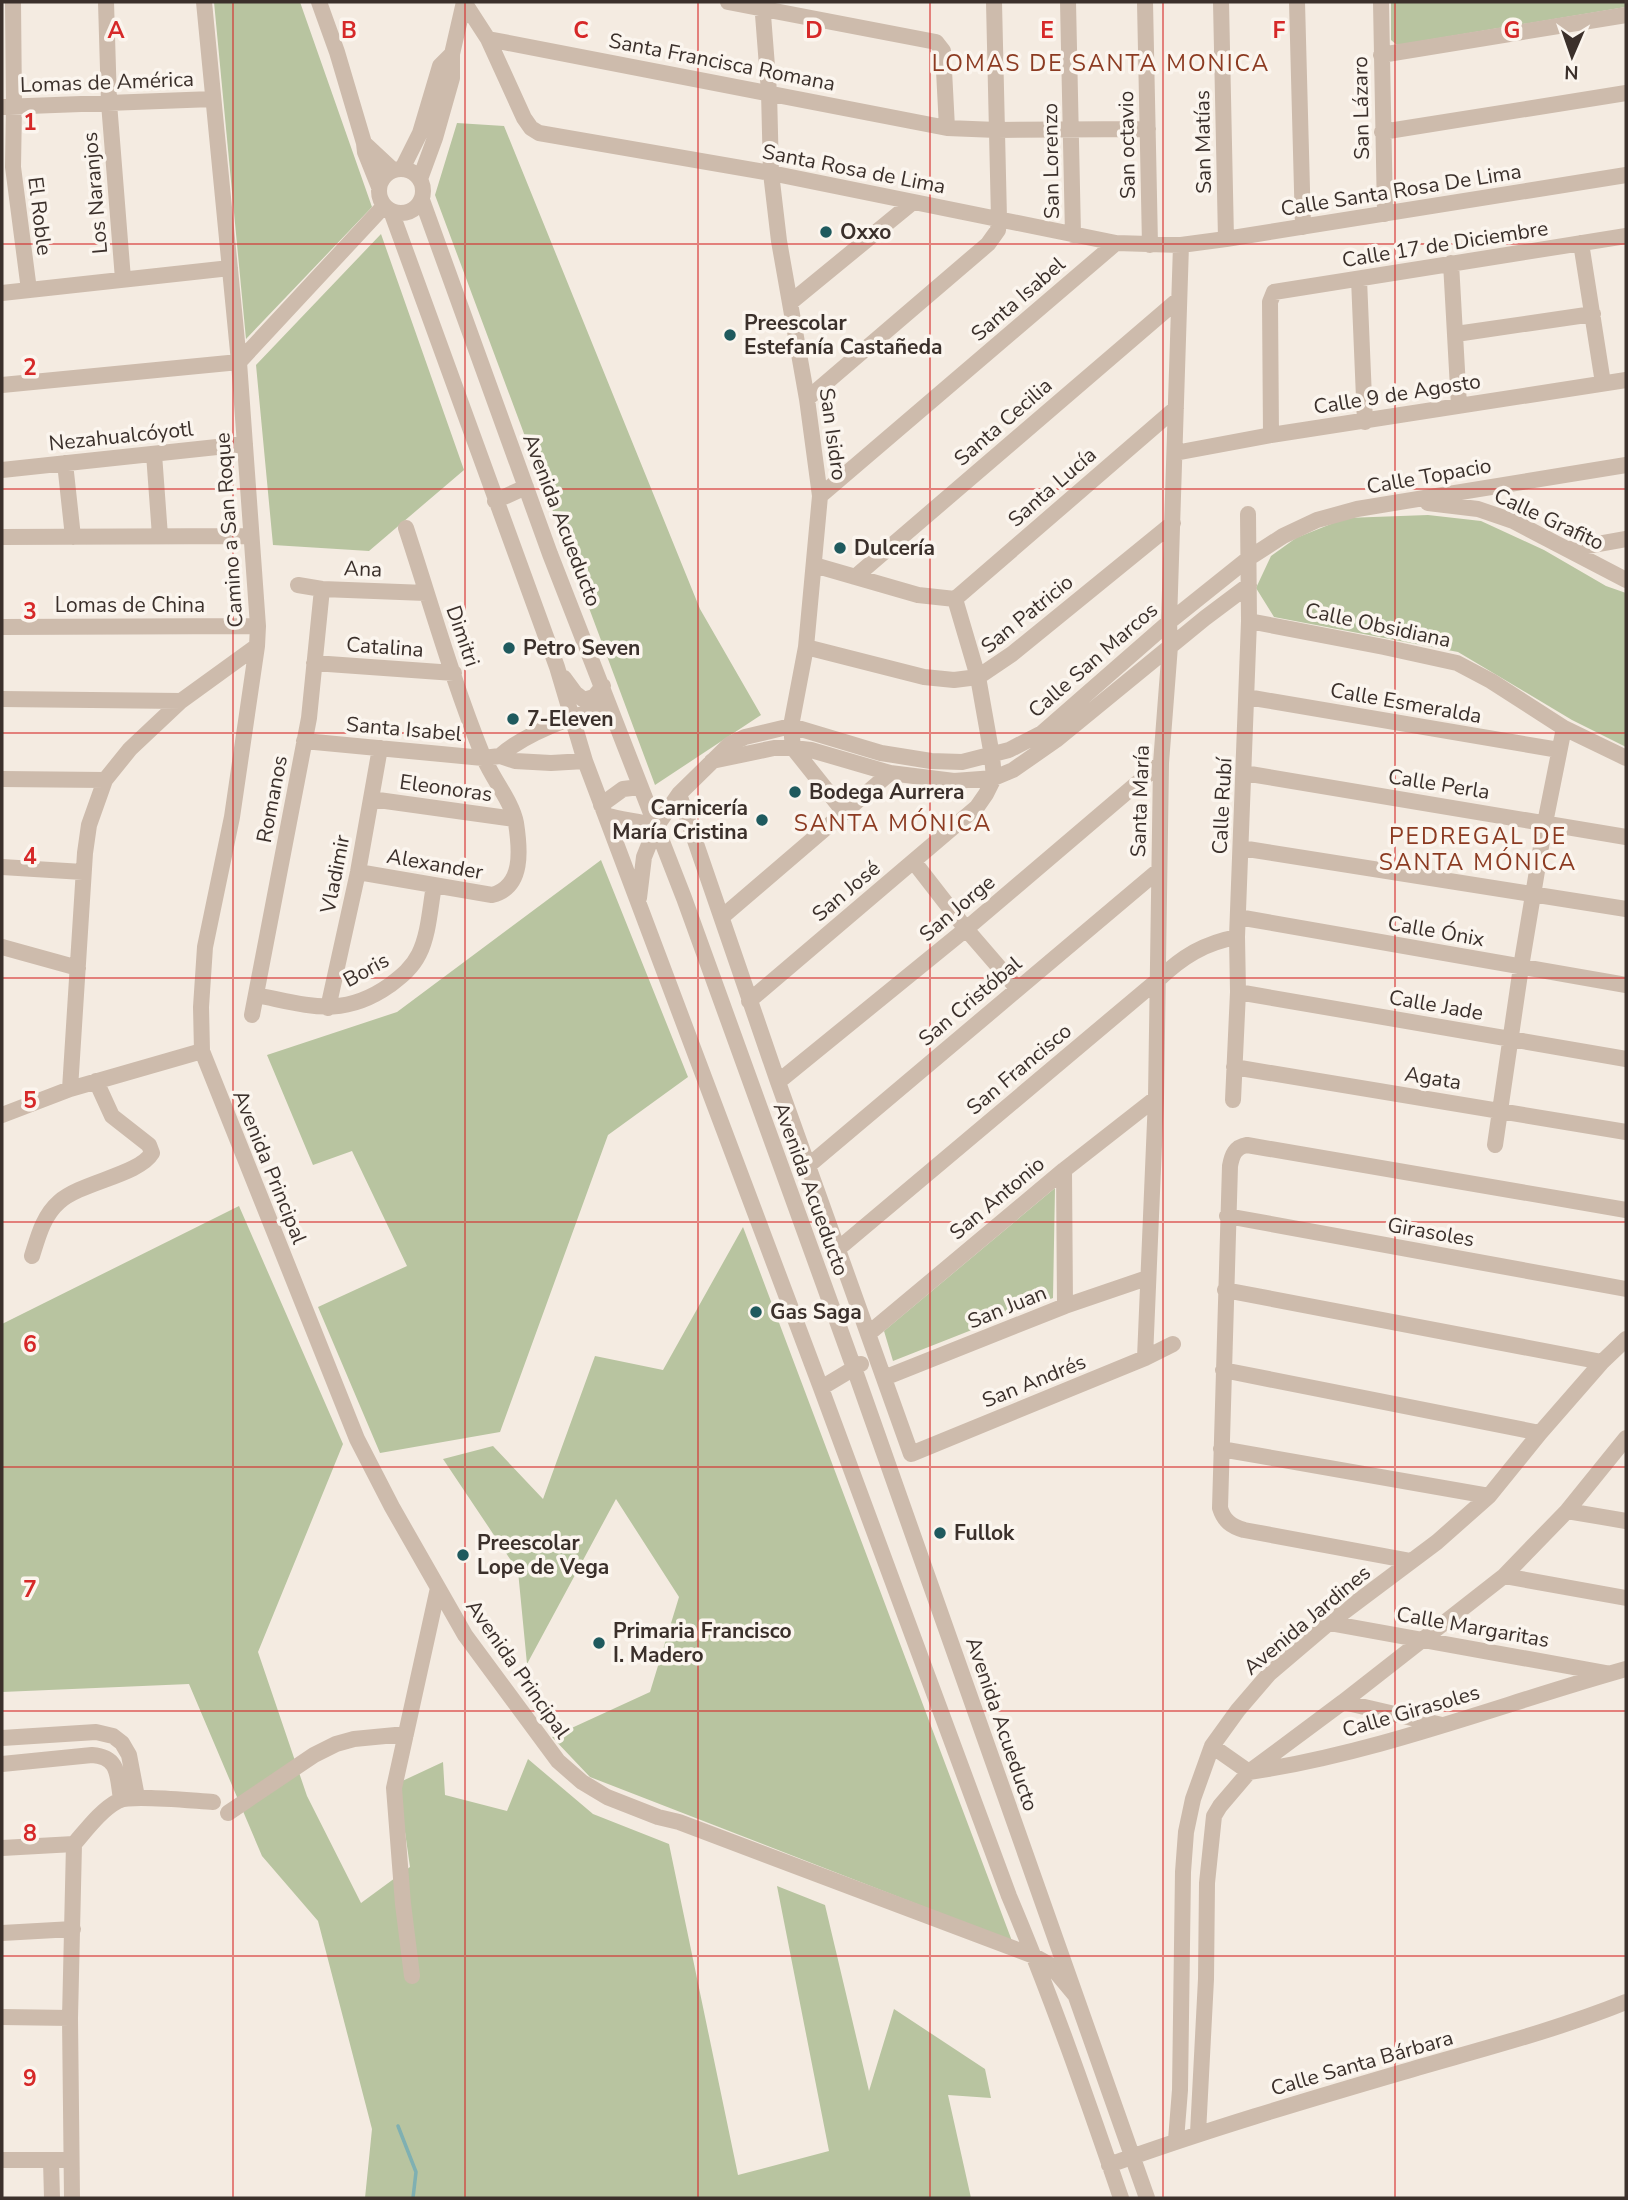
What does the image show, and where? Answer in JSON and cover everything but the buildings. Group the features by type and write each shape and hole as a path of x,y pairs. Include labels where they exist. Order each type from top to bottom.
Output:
{"street":[{"name":"El Roble","path":"13,2 8,107 29,290"},
{"name":"Los Naranjos","path":"106,2 109,103 123,279"},
{"name":"Camino a San Roque","path":"202,1051 201,1007 205,947 232,817 258,626 239,362 204,2"},
{"path":"319,2 337,52 381,201 398,213 412,211 422,200 423,186 420,179 415,174 397,170 364,143"},
{"path":"464,2 488,39"},
{"path":"420,179 453,78 452,54 464,2"},
{"path":"728,2 762,5 936,42 943,51 947,128"},
{"path":"807,400 988,244 998,230 994,2"},
{"name":"San Lorenzo","path":"1068,2 1073,235"},
{"name":"San octavio","path":"1145,2 1150,245"},
{"name":"San Matías","path":"1222,2 1226,239"},
{"path":"1297,2 1303,227"},
{"name":"San Lázaro","path":"1381,2 1385,214"},
{"name":"San Isidro","path":"762,5 769,92 771,173 779,241 807,400 820,496 806,647 791,726 793,748"},
{"path":"1381,55 1626,15"},
{"name":"Santa Francisca Romana","path":"488,39 947,128 1149,129"},
{"name":"Santa Rosa de Lima","path":"488,39 524,118 531,128 539,133 771,173 1116,243 1181,245"},
{"path":"379,187 383,179 397,170 420,133 440,66 452,54"},
{"path":"1382,132 1626,93"},
{"name":"Lomas de América","path":"8,107 213,99"},
{"name":"Calle Santa Rosa De Lima","path":"1181,245 1626,176"},
{"name":"Avenida Acueducto","path":"422,200 550,554 684,898 854,1368 1147,2198"},
{"path":"791,302 913,202"},
{"path":"2,385 239,362 388,208"},
{"path":"388,208 556,667 585,761 1009,1896 1034,1956 1121,2198"},
{"name":"Calle 17 de Diciembre","path":"1270,435 1271,296 1280,291 1626,236"},
{"name":"Santa Isabel","path":"820,496 1116,243"},
{"path":"1581,243 1603,383"},
{"name":"Santa María","path":"1145,1358 1156,1098 1161,763 1170,646 1181,245"},
{"path":"1451,264 1459,406"},
{"path":"2,293 230,268"},
{"path":"1359,279 1365,422"},
{"name":"Santa Cecilia","path":"855,577 1179,299"},
{"path":"1456,334 1593,314"},
{"name":"Calle 9 de Agosto","path":"1175,453 1270,435 1626,380"},
{"name":"Santa Lucía","path":"955,599 1176,408"},
{"name":"Nezahualcóyotl","path":"2,470 245,444"},
{"path":"153,454 160,536"},
{"path":"65,463 73,537"},
{"name":"Calle Topacio","path":"1249,558 1283,536 1317,520 1357,509 1626,465"},
{"path":"495,501 526,487"},
{"name":"Calle Grafito","path":"1410,501 1478,509 1513,521 1626,580"},
{"name":"Calle Rubí","path":"1233,1100 1249,621 1248,514"},
{"name":"San Patricio","path":"806,647 924,677 954,680 978,677 1012,654 1173,523"},
{"name":"Dimitri","path":"406,528 454,673 492,757 515,819"},
{"path":"2,537 251,536"},
{"path":"1570,549 1626,539"},
{"name":"Calle San Marcos","path":"639,900 645,858 656,827 678,794 730,744 745,737 791,726 902,757 931,761 962,762 1009,750 1042,733 1169,622 1249,558"},
{"path":"814,565 928,597 955,599 978,677 994,778"},
{"name":"Ana","path":"298,584 322,589 426,593"},
{"path":"1170,646 1249,585"},
{"name":"Romanos","path":"252,1015 304,741 322,589"},
{"name":"Calle Obsidiana","path":"1249,621 1457,663 1491,681 1564,728 1626,758"},
{"name":"Lomas de China","path":"2,627 258,626"},
{"path":"70,1089 83,872 89,825 105,780 130,749 181,701 257,646"},
{"name":"Calle San Marcos","path":"712,761 774,748 793,748 811,750 890,773 954,781 994,778 1013,770 1032,757 1170,646"},
{"name":"Catalina","path":"314,663 454,673"},
{"path":"556,667 579,698 588,700 603,686"},
{"name":"Calle Esmeralda","path":"1247,697 1559,750"},
{"path":"2,699 181,701"},
{"path":"492,757 571,717 609,706"},
{"path":"1495,1145 1521,967 1564,728"},
{"name":"Santa Isabel","path":"304,741 515,761 585,761"},
{"name":"Vladimir","path":"328,1008 358,872 380,748"},
{"path":"793,748 844,812"},
{"name":"San Jorge","path":"778,1082 966,929 1161,763"},
{"path":"722,917 890,773"},
{"name":"Calle Perla","path":"1244,773 1626,837"},
{"name":"San José","path":"749,1000 977,807 994,778"},
{"path":"2,779 105,780"},
{"path":"604,810 623,789 640,787"},
{"path":"678,794 884,1378"},
{"name":"Eleonoras","path":"371,799 515,819"},
{"path":"604,810 626,821 645,822 656,827"},
{"name":"Alexander","path":"358,872 492,895 505,892 512,883 518,857 515,819"},
{"path":"1241,848 1626,909"},
{"path":"914,862 966,929 1017,988"},
{"path":"2,867 83,872"},
{"name":"San Cristóbal","path":"808,1166 1159,870"},
{"name":"Boris","path":"256,995 328,1008 357,1002 382,990 408,971 419,953 434,886"},
{"name":"Calle Ónix","path":"1238,917 1626,985"},
{"name":"San Francisco","path":"838,1250 1176,963 1216,941 1237,937"},
{"path":"2,947 78,968"},
{"name":"Calle Jade","path":"1238,992 1626,1059"},
{"path":"2,1115 70,1089 202,1051"},
{"name":"Avenida Principal","path":"202,1051 357,1439 392,1507 465,1635 558,1761 582,1782 607,1797 1034,1956"},
{"name":"Agata","path":"1234,1067 1626,1132"},
{"path":"32,1256 42,1225 61,1200 91,1184 145,1162 152,1153 149,1145 112,1116 96,1081"},
{"name":"San Antonio","path":"867,1334 1064,1170 1156,1098"},
{"path":"1411,1561 1235,1527 1227,1523 1220,1508 1227,1216 1230,1166 1235,1150 1247,1145 1626,1210"},
{"path":"1064,1170 1065,1307"},
{"name":"Girasoles","path":"1227,1216 1626,1289"},
{"name":"San Juan","path":"884,1378 1147,1278"},
{"path":"1225,1290 1602,1362"},
{"name":"Avenida Jardines","path":"1177,2140 1182,1872 1193,1799 1212,1746 1269,1674 1489,1496 1540,1433 1602,1362 1626,1339"},
{"name":"San Andrés","path":"884,1378 911,1454 1173,1344"},
{"path":"821,1388 876,1356"},
{"path":"1223,1370 1540,1433"},
{"path":"1199,2133 1207,1884 1214,1816 1220,1806 1249,1772 1504,1576 1567,1511 1626,1440"},
{"path":"1222,1449 1489,1496"},
{"path":"1567,1511 1626,1521"},
{"path":"1504,1576 1626,1598"},
{"path":"412,1976 394,1788 438,1588"},
{"name":"Calle Margaritas","path":"1329,1623 1609,1674"},
{"name":"Calle Girasoles","path":"1249,1772 1296,1765 1444,1726 1626,1669"},
{"path":"1343,1702 1444,1726"},
{"path":"2,1738 104,1732 122,1743 129,1755 129,1798"},
{"path":"228,1813 314,1755 335,1744 354,1739 406,1734"},
{"path":"1212,1746 1249,1772"},
{"path":"114,1766 129,1755"},
{"path":"2,1764 104,1756 110,1759 129,1798"},
{"path":"2,1848 74,1843 104,1812 129,1798 213,1802"},
{"path":"72,2198 70,2018 74,1843"},
{"path":"2,1933 73,1929"},
{"path":"1034,1956 1050,1965 1075,1995"},
{"name":"Calle Santa Bárbara","path":"1109,2165 1199,2133 1524,2038 1626,2002"},
{"path":"2,2017 70,2018"},
{"path":"2,2160 71,2160"},
{"path":"51,2160 52,2198"}],"green space":[{"path":"214,2 300,2 372,207 246,339"},
{"path":"1391,2 1626,2 1626,7 1397,45 1391,40"},
{"path":"457,123 504,126 700,609 761,715 655,785 435,195"},
{"path":"381,234 464,470 369,551 273,545 256,365"},
{"path":"1428,515 1481,521 1544,550 1606,586 1626,593 1626,747 1572,720 1458,652 1274,617 1256,588 1271,556 1296,538 1346,518"},
{"path":"601,860 688,1077 608,1135 500,1432 380,1453 318,1307 407,1266 352,1151 313,1165 267,1055 397,1012"},
{"path":"1055,1188 1053,1298 893,1361 884,1331"},
{"path":"239,1206 343,1444 258,1652 307,1796 361,1903 410,1867 398,1783 443,1762 445,1795 507,1811 528,1759 593,1814 669,1844 738,2175 829,2151 777,1886 825,1905 869,2091 894,2009 985,2069 991,2098 948,2095 971,2198 365,2198 372,2129 318,1921 262,1856 189,1684 2,1692 2,1324"},
{"path":"743,1227 1012,1941 590,1777 552,1737 650,1692 679,1597 616,1499 527,1664 518,1571 443,1459 493,1446 543,1499 595,1356 663,1370"}],"waterway":[{"path":"398,2126 416,2172 413,2198"}],"place":[{"name":"Oxxo","path":"826,232"},
{"name":"Preescolar Estefanía Castañeda","path":"730,335"},
{"name":"Dulcería","path":"840,548"},
{"name":"Petro Seven","path":"509,648"},
{"name":"7-Eleven","path":"513,719"},
{"name":"Bodega Aurrera","path":"795,792"},
{"name":"Carnicería María Cristina","path":"762,820"},
{"name":"Gas Saga","path":"756,1312"},
{"name":"Fullok","path":"940,1533"},
{"name":"Preescolar Lope de Vega","path":"463,1555"},
{"name":"Primaria Francisco I. Madero","path":"599,1643"}],"district":[{"name":"LOMAS DE SANTA MONICA","path":"1101,63"},
{"name":"SANTA MÓNICA","path":"893,823"},
{"name":"PEDREGAL DE SANTA MÓNICA","path":"1478,849"}]}
